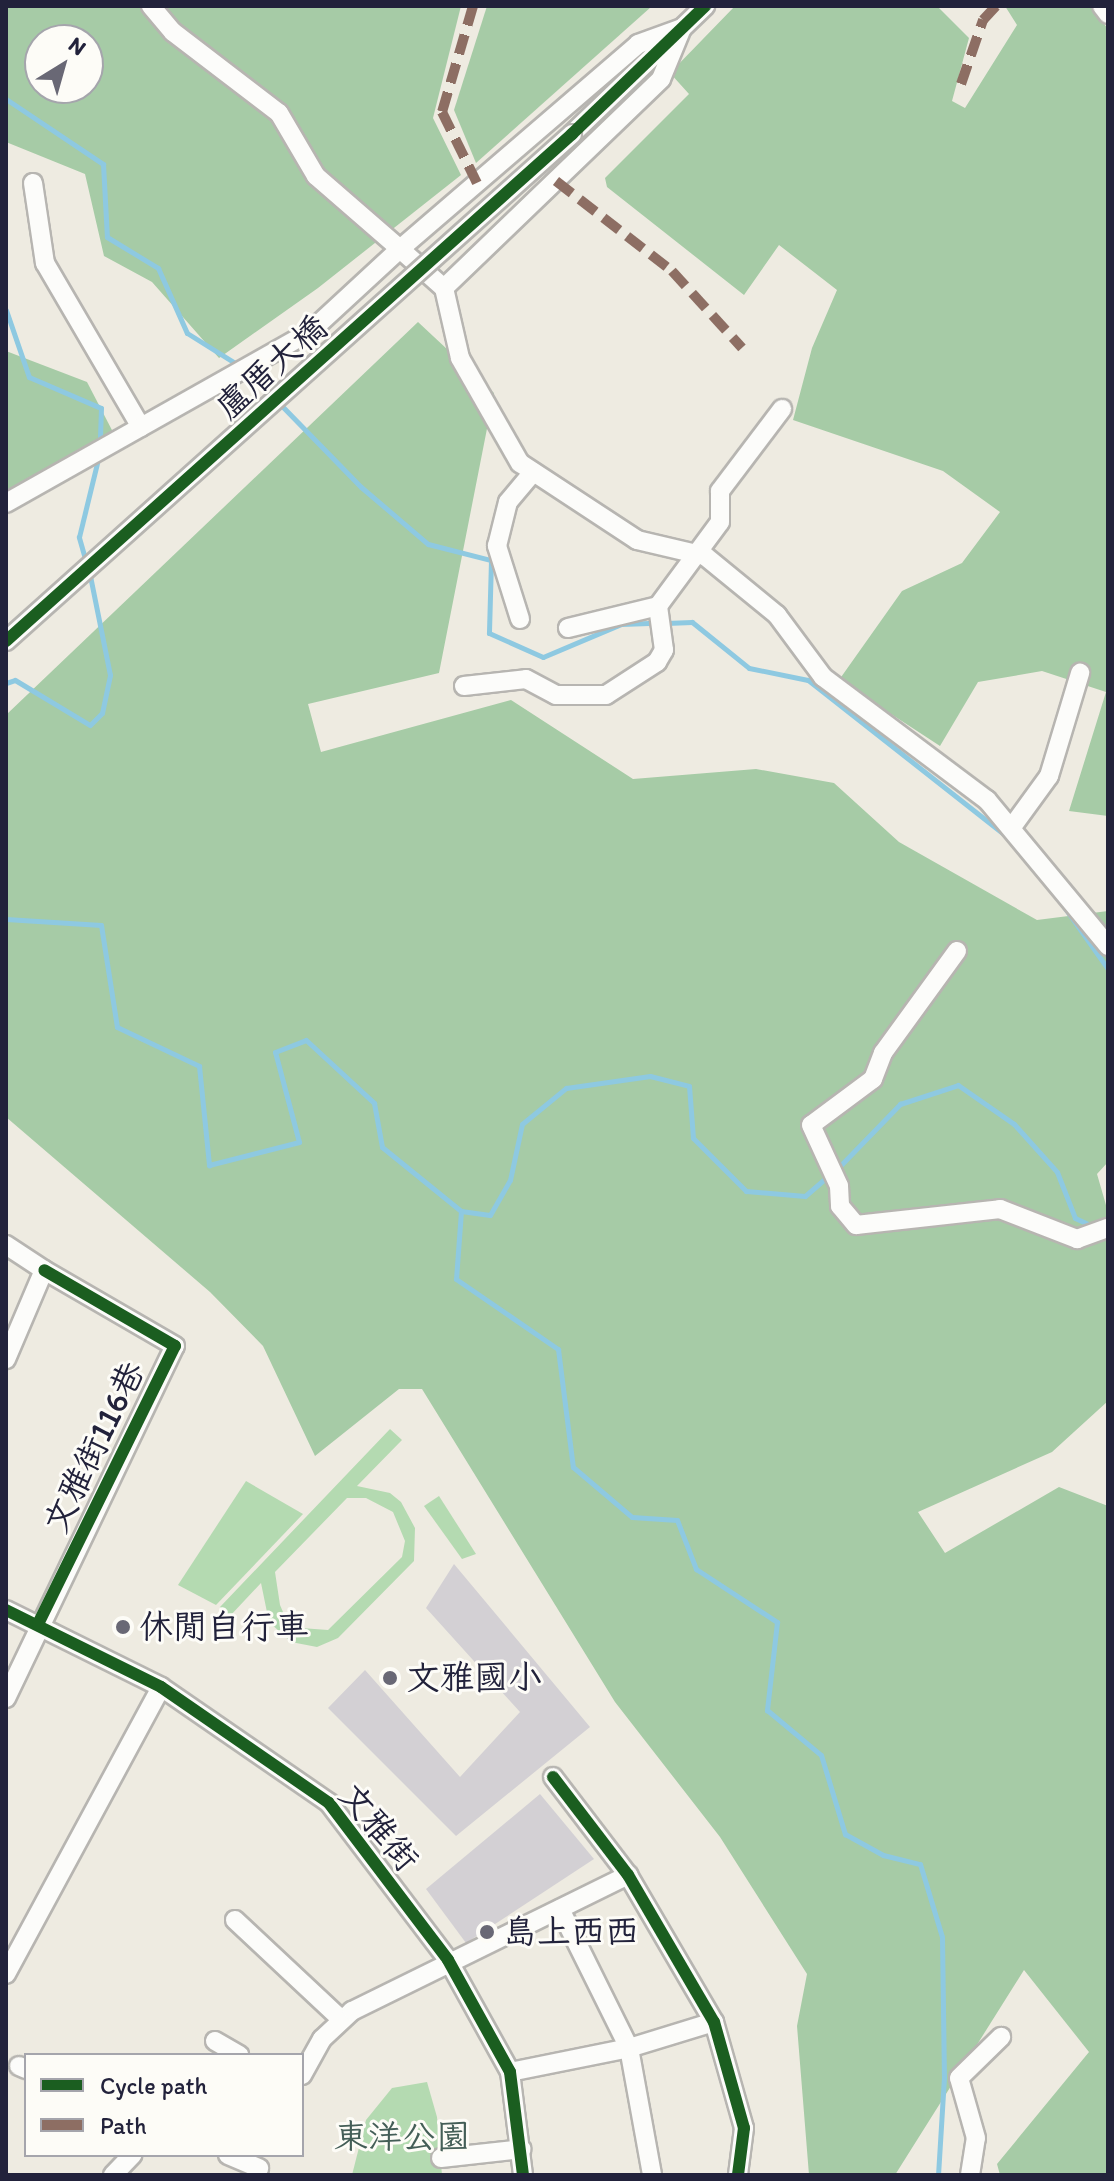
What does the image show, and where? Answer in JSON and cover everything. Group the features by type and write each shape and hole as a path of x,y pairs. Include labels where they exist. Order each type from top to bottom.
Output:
{"street":[{"path":"151,6 173,32 279,113 316,176 444,288 460,358 520,463 637,540 705,556 777,615 823,677 987,800 1108,946"},
{"name":"盧厝大橋","path":"6,641 572,134 705,6"},
{"path":"1102,6 1108,14"},
{"path":"6,503 311,331 400,249 638,44 682,28"},
{"path":"444,288 661,79 682,28"},
{"path":"33,183 45,263 141,427"},
{"path":"464,686 526,679 556,695 606,695 657,662 664,650 659,617 693,554 720,522 720,491 782,409"},
{"path":"520,619 497,546 508,502 533,472"},
{"path":"568,628 659,617"},
{"path":"1012,827 1049,776 1080,673"},
{"path":"957,951 883,1053 873,1079 811,1125 832,1172 840,1206 856,1225 1000,1209 1077,1239 1100,1231"},
{"path":"6,1245 44,1270 6,1359"},
{"name":"文雅街116巷","path":"38,1624 175,1346 44,1270"},
{"name":"文雅街","path":"6,1610 161,1687 329,1803 448,1960 510,2072 523,2175"},
{"path":"6,1698 38,1624"},
{"path":"6,1974 161,1687"},
{"path":"553,1777 628,1875 714,2022 744,2128 738,2175"},
{"path":"304,2071 322,2039 342,2020 448,1960 628,1875"},
{"path":"560,1909 629,2048 652,2175"},
{"path":"235,1920 342,2020"},
{"path":"510,2072 629,2048 714,2022"},
{"path":"970,2175 976,2138 959,2078 1001,2037"},
{"path":"215,2041 236,2053"},
{"path":"441,2158 522,2149"},
{"path":"113,2175 130,2157"},
{"path":"234,2157 261,2166"}],"green space":[{"path":"6,6 461,6 433,118 461,175 318,288 219,358 152,282 104,256 85,174 6,142"},
{"path":"487,6 651,7 476,163 454,110"},
{"path":"735,6 937,6 969,38 952,101 965,108 1017,25 1005,6 1090,6 1108,29 1108,816 1069,811 1106,692 1042,671 978,682 940,746 839,680 902,591 962,563 1000,512 943,471 793,420 812,348 837,290 779,245 744,295 607,187 605,178 689,94 670,73"},
{"path":"418,322 494,393 439,673 308,704 321,752 511,700 633,779 756,769 834,783 899,842 1037,920 1108,911 1108,1162 1097,1174 1108,1212 1108,1401 1052,1452 918,1512 945,1553 1059,1487 1108,1506 1108,2175 1000,2175 997,2164 1089,2052 1024,1970 895,2175 809,2175 797,2026 807,1974 720,1837 615,1702 422,1389 399,1389 315,1456 263,1346 210,1292 6,1117 6,715"},
{"path":"6,351 87,382 114,434 6,498"},
{"path":"390,1429 402,1440 357,1486 390,1493 401,1502 415,1528 414,1561 338,1638 317,1647 291,1642 269,1622 261,1583 230,1616 220,1607","holes":["347,1498 366,1498 393,1512 405,1541 402,1557 328,1630 301,1628 286,1619 280,1605 275,1572"]},
{"path":"246,1481 303,1514 216,1605 178,1585"},
{"path":"439,1496 476,1554 462,1559 424,1506"},
{"name":"東洋公園","path":"427,2082 437,2117 442,2175 352,2175 366,2120 392,2088"}],"building":[{"path":"454,1564 590,1727 456,1836 328,1708 365,1670 460,1777 520,1712 426,1608"},
{"path":"540,1794 594,1859 466,1943 426,1889"}],"waterway":[{"path":"6,99 103,164 107,237 158,268 187,333 240,366"},
{"path":"6,310 29,377 101,408 100,445"},
{"path":"247,373 272,396"},
{"path":"279,403 361,487 428,544 491,560 489,633 543,657 621,624 656,623"},
{"path":"86,562 79,537 99,455"},
{"path":"6,683 15,680 90,725 102,713 110,675 89,571"},
{"path":"666,623 692,622 749,668 808,680 1005,835"},
{"path":"1060,901 1108,969"},
{"path":"6,919 101,925 117,1027 199,1066 209,1165 299,1142 275,1052 306,1040 374,1103 382,1147 461,1211 456,1279 558,1349 573,1467 632,1517 677,1520 696,1569 777,1622 767,1710 821,1755 845,1834 883,1855 920,1864 942,1937 944,2077 938,2175"},
{"path":"461,1211 490,1215 510,1180 522,1124 566,1088 650,1076 689,1086 693,1138 746,1191 805,1196 829,1175"},
{"path":"837,1169 900,1104 958,1085 1014,1124 1057,1172 1075,1218 1092,1226"}],"marked path":[{"path":"473,6 442,112 477,183"},
{"path":"961,84 983,20 996,6"},
{"path":"556,181 672,271 742,348"}],"cycle path":[{"path":"6,641 572,134 705,6"},
{"path":"38,1624 175,1346 44,1270"},
{"path":"6,1610 161,1687 329,1803 448,1960 510,2072 523,2175"},
{"path":"553,1777 628,1875 714,2022 744,2128 738,2175"}],"place":[{"name":"休閒自行車","path":"123,1627"},
{"name":"文雅國小","path":"390,1678"},
{"name":"島上西西","path":"487,1932"}]}
